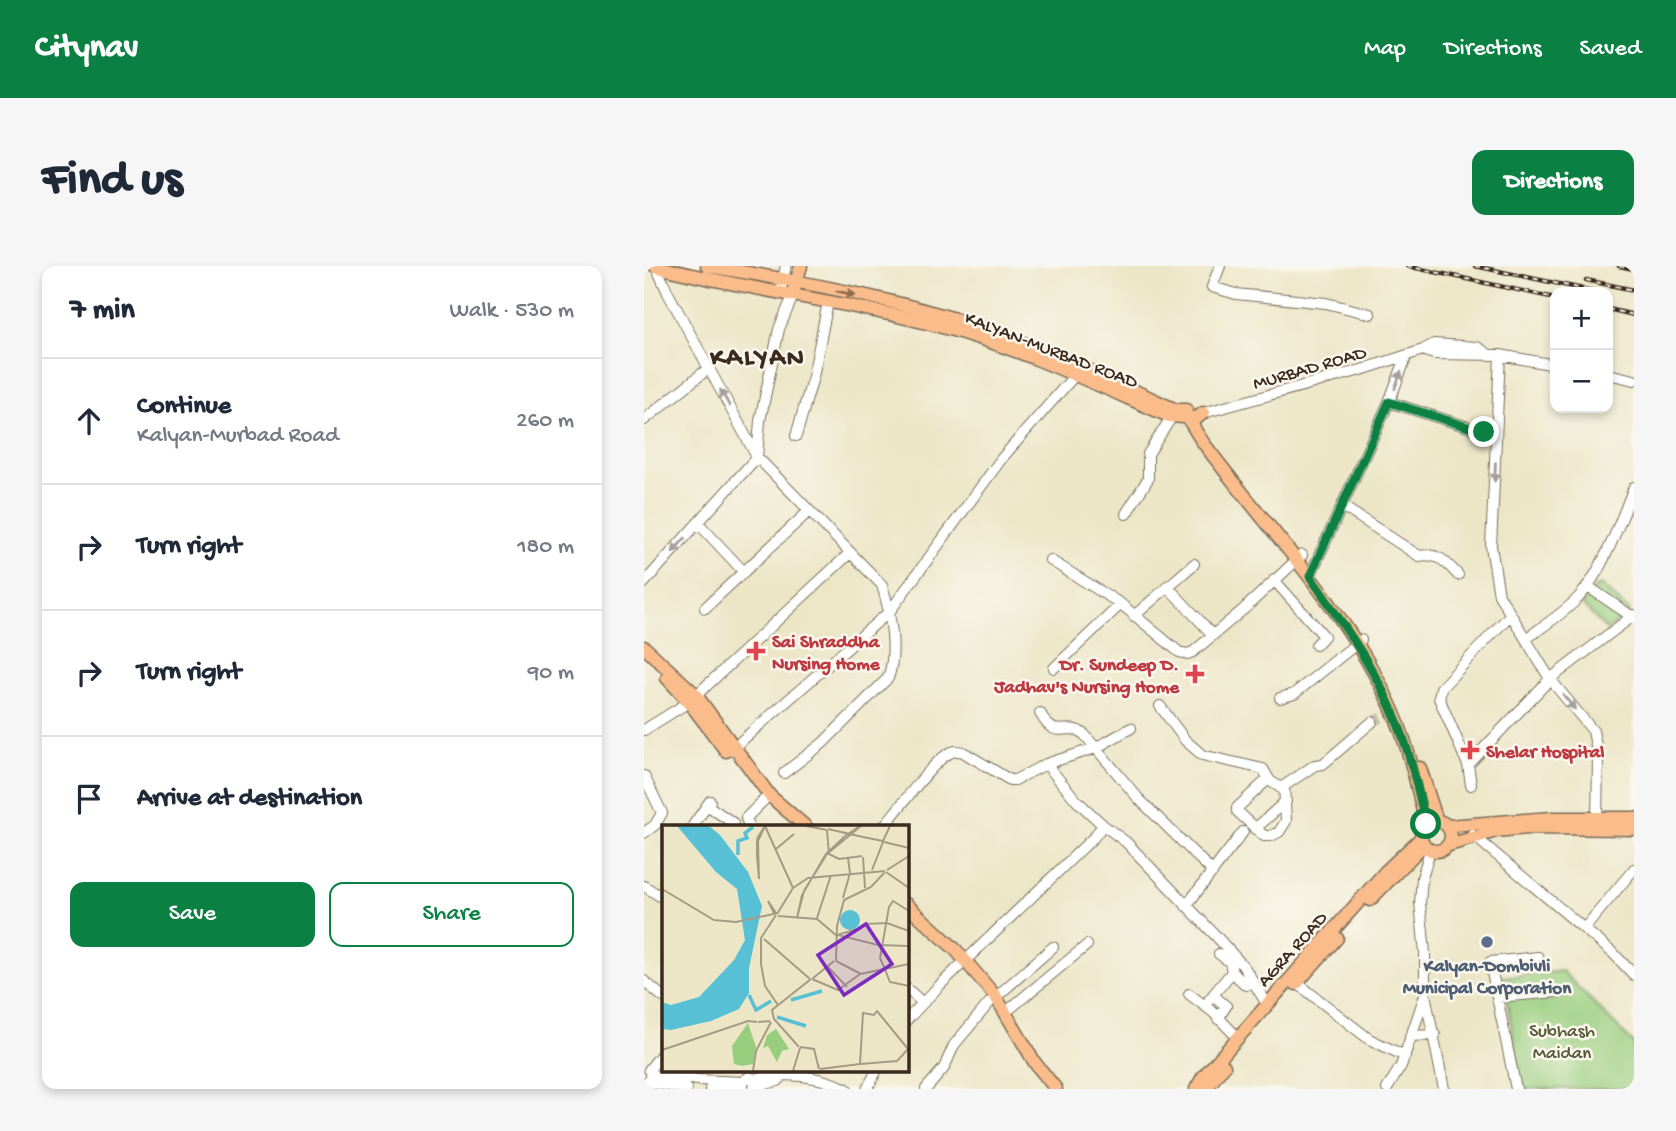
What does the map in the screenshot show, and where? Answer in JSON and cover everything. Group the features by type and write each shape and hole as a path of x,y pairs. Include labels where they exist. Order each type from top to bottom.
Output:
{"main road":[{"name":"KALYAN-MURBAD ROAD","path":"656,266 885,313 968,334 1075,375 1186,412"},
{"name":"KALYAN-MURBAD ROAD","path":"707,266 793,272 937,313 1048,352 1186,412 1299,557 1359,642 1394,711 1437,824"},
{"path":"787,294 793,272"},
{"path":"644,647 692,698 762,794 798,825"},
{"path":"644,657 692,698"},
{"path":"1495,827 1449,845 1443,850 1425,844 1422,830 1437,824 1527,828 1634,818"},
{"path":"1597,823 1634,829"},
{"path":"1437,824 1451,837 1449,845"},
{"name":"AGRA ROAD","path":"1206,1089 1359,912 1425,844"},
{"name":"AGRA ROAD","path":"1196,1089 1203,1077 1386,871 1425,844"},
{"path":"908,906 1006,1012 1035,1063 1056,1089"},
{"path":"908,916 963,963"},
{"path":"993,999 1029,1064 1048,1089"}],"street":[{"path":"656,266 667,293 757,457 882,585 890,611 892,666 888,678 823,743 784,773"},
{"path":"1220,266 1212,287 1236,294 1326,303 1370,314"},
{"path":"644,583 757,457 761,421 787,294"},
{"path":"796,436 813,377 828,302"},
{"name":"MURBAD ROAD","path":"1186,412 1361,370 1434,344 1476,347 1488,355 1550,364"},
{"path":"1311,573 1389,402 1407,355"},
{"path":"1500,355 1491,547 1499,595 1550,679 1593,731 1598,756 1597,823"},
{"path":"644,420 709,368"},
{"path":"731,750 890,611 1002,458 1075,375"},
{"path":"1613,375 1634,380"},
{"path":"1389,402 1484,432"},
{"path":"1126,514 1148,479 1148,454 1186,412"},
{"path":"1526,639 1577,599 1587,586 1618,527 1634,487"},
{"path":"1342,506 1419,556 1430,554 1441,557 1458,575"},
{"path":"705,608 809,511"},
{"path":"698,523 744,572"},
{"path":"644,730 692,698 850,553"},
{"path":"1050,560 1121,604 1184,654 1193,652 1299,557"},
{"path":"1134,616 1194,564"},
{"path":"1274,580 1324,636 1317,645"},
{"path":"1167,586 1213,635"},
{"path":"1468,765 1550,679 1633,616 1587,586"},
{"path":"1619,607 1629,598"},
{"path":"1054,668 1121,604"},
{"path":"1471,785 1468,765 1438,698 1441,688 1511,614"},
{"path":"1280,698 1294,694 1359,642"},
{"path":"1160,706 1185,740 1202,755 1263,769 1275,787 1284,787 1315,765 1323,764 1372,722"},
{"path":"1040,713 1050,728 1076,730 1090,741 1138,798 1213,872"},
{"path":"885,825 936,764 950,752 963,752 1010,780 1015,780 1090,741 1131,728"},
{"path":"1046,764 1077,802 1126,842 1244,967 1267,1004"},
{"path":"644,776 662,813 659,828 644,833"},
{"path":"1268,779 1237,808 1264,836 1279,832 1286,821 1284,787"},
{"path":"748,825 746,818 762,794"},
{"path":"1255,829 1286,801"},
{"path":"693,825 709,803 733,822"},
{"path":"1462,824 1614,954 1634,975"},
{"path":"908,1019 1094,837 1103,825"},
{"path":"1186,906 1243,832"},
{"path":"1425,844 1420,903 1425,953 1425,994 1444,1089"},
{"path":"1584,929 1634,869"},
{"path":"644,886 662,897"},
{"path":"1006,1012 1087,945"},
{"path":"926,1089 944,1068 954,1045 993,999 1053,947"},
{"path":"1219,954 1230,962 1232,972 1245,985"},
{"path":"1516,1089 1490,962 1538,957"},
{"path":"1205,1007 1232,972"},
{"path":"644,981 662,996"},
{"path":"1297,983 1369,1039 1405,1056"},
{"path":"908,990 923,1003"},
{"path":"1497,997 1569,991"},
{"path":"1189,994 1238,1038"},
{"path":"1387,1089 1405,1056 1425,994"},
{"path":"1213,995 1226,1006 1218,1019"},
{"path":"1410,1036 1435,1035"},
{"path":"662,1053 647,1075 687,1089"},
{"path":"867,1089 876,1072"},
{"path":"710,1089 746,1083 776,1074 815,1077 847,1089"},
{"path":"672,1082 746,1083"}],"green space":[{"path":"1601,585 1630,612 1607,630 1581,604"},
{"name":"Subhash Maidan","path":"1562,971 1634,1044 1634,1089 1522,1089 1503,977"}],"tunnel":[{"path":"1372,722 1391,713"}],"railway":[{"path":"1407,266 1550,297"},
{"path":"1475,266 1574,287"},
{"path":"1619,266 1634,269"},
{"path":"1586,280 1634,290"},
{"path":"1613,310 1634,315"}],"place":[{"name":"Sai Shraddha Nursing Home","path":"756,651"},
{"name":"Dr. Sundeep D. Jadhav's Nursing Home","path":"1195,674"},
{"name":"Shelar Hospital","path":"1470,750"},
{"name":"Kalyan-Dombivli Municipal Corporation","path":"1487,942"}],"district":[{"name":"KALYAN","path":"758,355"}],"route":[{"path":"1426,824 1409,756 1393,712 1356,644 1310,576 1389,402 1484,432"}]}
